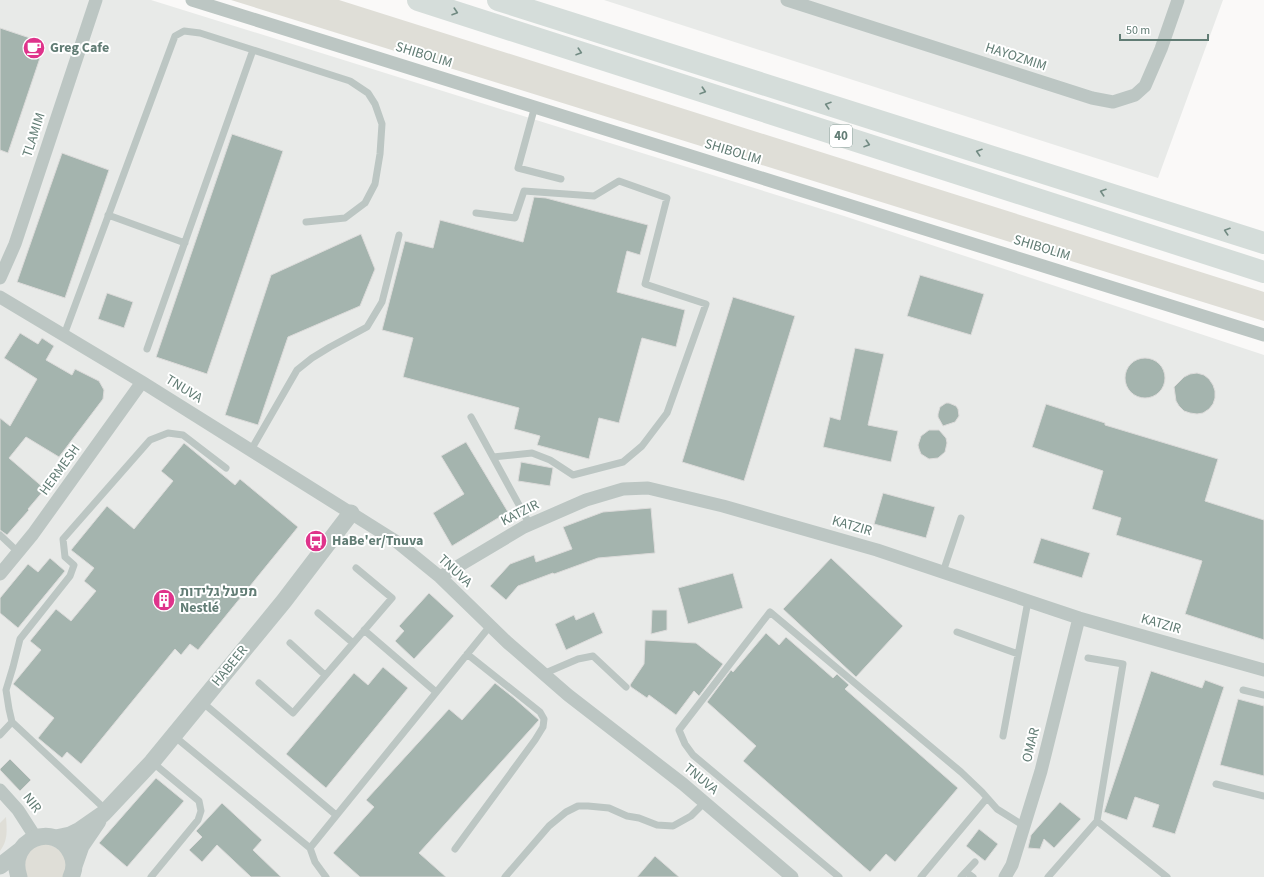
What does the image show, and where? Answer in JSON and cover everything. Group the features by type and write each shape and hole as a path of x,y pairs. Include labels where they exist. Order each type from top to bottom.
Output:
{"highway":[{"name":"40","path":"418,0 1264,272"},
{"name":"40","path":"498,0 1264,243"}],"street":[{"name":"TLAMIM","path":"0,278 15,244 96,0"},
{"name":"SHIBOLIM","path":"192,0 535,106 1264,336"},
{"name":"HAYOZMIM","path":"787,0 1092,98 1113,102 1135,95 1145,86 1161,49 1178,0"},
{"name":"TNUVA","path":"0,297 142,382 397,542 440,577 508,643 543,674 677,779 792,877"},
{"name":"HERMESH","path":"0,574 66,489 142,382"},
{"name":"KATZIR","path":"440,577 524,527 586,500 623,488 648,488 723,506 854,544 944,572 1079,618 1264,670"},
{"name":"HABEER","path":"74,873 82,846 105,812 152,762 202,702 284,601 352,513"},
{"name":"OMAR","path":"1005,877 1012,865 1041,771 1079,618"},
{"name":"NIR","path":"0,790 18,810 36,838"},
{"name":"HABEER","path":"36,838 42,836 56,838 70,835 80,830 105,812"},
{"path":"0,866 28,842 36,838"},
{"path":"56,838 69,849 73,857 74,873"},
{"path":"19,877 16,863 22,848"}],"lane":[{"path":"64,335 175,36 184,31 200,33 350,81 368,92 375,104 382,124 380,154 375,184 364,203 345,218 306,222"},
{"path":"147,349 253,50"},
{"path":"535,106 518,168 561,179"},
{"path":"476,213 515,218 524,191 594,196 619,181 667,198 645,284 706,304 667,413 642,446 623,462 573,475 550,460 532,454 493,457"},
{"path":"108,215 185,243"},
{"path":"251,450 297,370 312,358 367,327 382,302 399,234"},
{"path":"471,417 530,525"},
{"path":"105,812 12,722 6,690 20,639 70,576 74,565 65,557 63,539 150,440 168,433 184,435 226,468"},
{"path":"944,572 961,518"},
{"path":"0,535 18,552"},
{"path":"259,683 293,713 392,598 356,568"},
{"path":"1003,736 1028,601"},
{"path":"839,877 694,755 686,744 680,730 770,612 961,772 997,809 1024,826"},
{"path":"318,613 353,643"},
{"path":"310,848 490,626"},
{"path":"364,630 436,692"},
{"path":"957,632 1018,654"},
{"path":"290,643 325,675"},
{"path":"455,850 535,740 543,727 544,719 540,712 466,654"},
{"path":"543,674 578,659 593,656 626,688"},
{"path":"1048,877 1097,821 1123,664 1088,658"},
{"path":"1243,690 1264,695"},
{"path":"202,702 336,815"},
{"path":"0,735 12,722"},
{"path":"173,736 310,848 314,862 326,877"},
{"path":"151,877 198,820 201,811 199,801 152,762"},
{"path":"1216,784 1264,796"},
{"path":"921,877 987,798"},
{"path":"505,877 549,826 566,812 578,806 609,808 627,816 639,818 658,825 673,826 691,816 705,802"},
{"path":"1097,821 1167,877"},
{"path":"973,877 964,874 975,862"}],"shaded area":[{"path":"0,0 151,0 844,216 1264,355 1264,877 0,877"},
{"path":"231,0 339,0 1264,292 1264,321"},
{"path":"604,0 1223,0 1158,178"},
{"path":"6,817 6,839 0,851 0,823"},
{"path":"46,842 66,854 66,877 25,877 25,854 32,848"}],"building":[{"path":"0,28 45,43 8,153 0,150"},
{"path":"232,134 283,151 207,374 156,357"},
{"path":"62,153 109,170 65,298 17,282"},
{"path":"534,197 546,198 648,225 640,255 627,251 617,292 685,310 676,347 642,338 619,423 599,418 589,459 537,445 540,436 514,429 519,408 403,377 413,338 382,330 405,241 433,248 440,220 523,242"},
{"path":"361,234 375,269 360,306 288,337 258,425 225,415 271,275"},
{"path":"920,275 984,294 971,335 907,316"},
{"path":"107,293 133,302 124,328 98,319"},
{"path":"733,297 795,316 744,481 682,462"},
{"path":"20,333 38,344 42,338 54,346 46,360 72,375 75,369 99,381 104,390 103,399 59,457 26,437 9,458 45,489 7,535 0,530 0,418 10,426 37,379 4,358"},
{"path":"855,348 884,354 868,425 898,431 891,462 823,447 830,417 840,420"},
{"path":"1149,358 1156,361 1162,367 1165,378 1164,386 1156,395 1149,398 1141,398 1134,395 1126,386 1125,374 1128,367 1137,359"},
{"path":"1197,373 1204,375 1209,379 1215,391 1215,398 1209,409 1203,413 1197,414 1184,411 1179,406 1176,401 1174,387 1184,377"},
{"path":"946,403 956,406 959,416 955,422 943,426 938,414 940,407"},
{"path":"1046,404 1105,423 1105,425 1218,459 1205,501 1264,520 1264,640 1185,614 1202,561 1116,535 1121,518 1092,509 1103,471 1032,447"},
{"path":"929,430 939,430 946,438 947,443 945,452 938,458 929,459 921,454 919,449 918,445 921,436"},
{"path":"466,442 508,512 452,546 433,513 464,494 441,456"},
{"name":"מפעל גלידות Nestlé","path":"184,443 235,485 240,479 298,527 198,650 190,644 181,655 175,649 81,764 67,752 62,758 38,738 54,718 13,684 41,650 30,641 56,609 71,621 96,591 84,581 94,568 71,550 107,506 134,529 173,481 161,471"},
{"path":"521,462 553,468 550,486 518,481"},
{"path":"883,493 935,507 926,538 874,524"},
{"path":"651,508 655,553 598,558 518,586 506,600 490,586 510,564 534,555 536,562 572,549 563,527 603,512"},
{"path":"1041,538 1090,553 1082,578 1033,563"},
{"path":"50,558 65,571 18,628 0,613 0,598 28,564 38,572"},
{"path":"831,558 903,626 856,677 783,609"},
{"path":"733,573 743,608 688,624 678,588"},
{"path":"429,593 454,616 414,659 395,641 404,631 399,626"},
{"path":"652,610 667,610 667,630 651,634"},
{"path":"594,612 603,633 566,650 555,624 574,615 576,620"},
{"path":"766,633 779,645 786,637 833,678 837,674 849,685 845,689 958,788 895,862 886,854 870,872 743,761 756,746 707,702 731,670 733,672"},
{"path":"645,640 696,643 723,664 699,696 694,691 676,715 649,695 647,698 630,685 644,664"},
{"path":"383,667 408,688 326,788 286,754 354,673 368,685"},
{"path":"1151,671 1202,688 1205,680 1224,687 1175,834 1152,827 1159,805 1135,797 1127,820 1104,812"},
{"path":"495,683 539,720 419,853 446,877 360,877 333,853 374,807 366,800 449,709 462,720"},
{"path":"1238,699 1264,706 1264,776 1220,765"},
{"path":"10,759 31,780 20,791 0,770"},
{"path":"156,778 184,801 127,867 99,843"},
{"path":"1060,802 1081,819 1054,848 1044,839 1040,849 1028,848 1031,835"},
{"path":"222,803 262,840 253,850 281,877 251,877 217,845 202,862 189,850 202,837 196,831"},
{"path":"979,829 998,844 985,861 966,846"},
{"path":"655,856 679,877 637,877"}],"place":[{"name":"Greg Cafe","path":"34,48"},
{"name":"HaBe'er/Tnuva","path":"316,541"},
{"name":"מפעל גלידות Nestlé","path":"164,600"}]}
